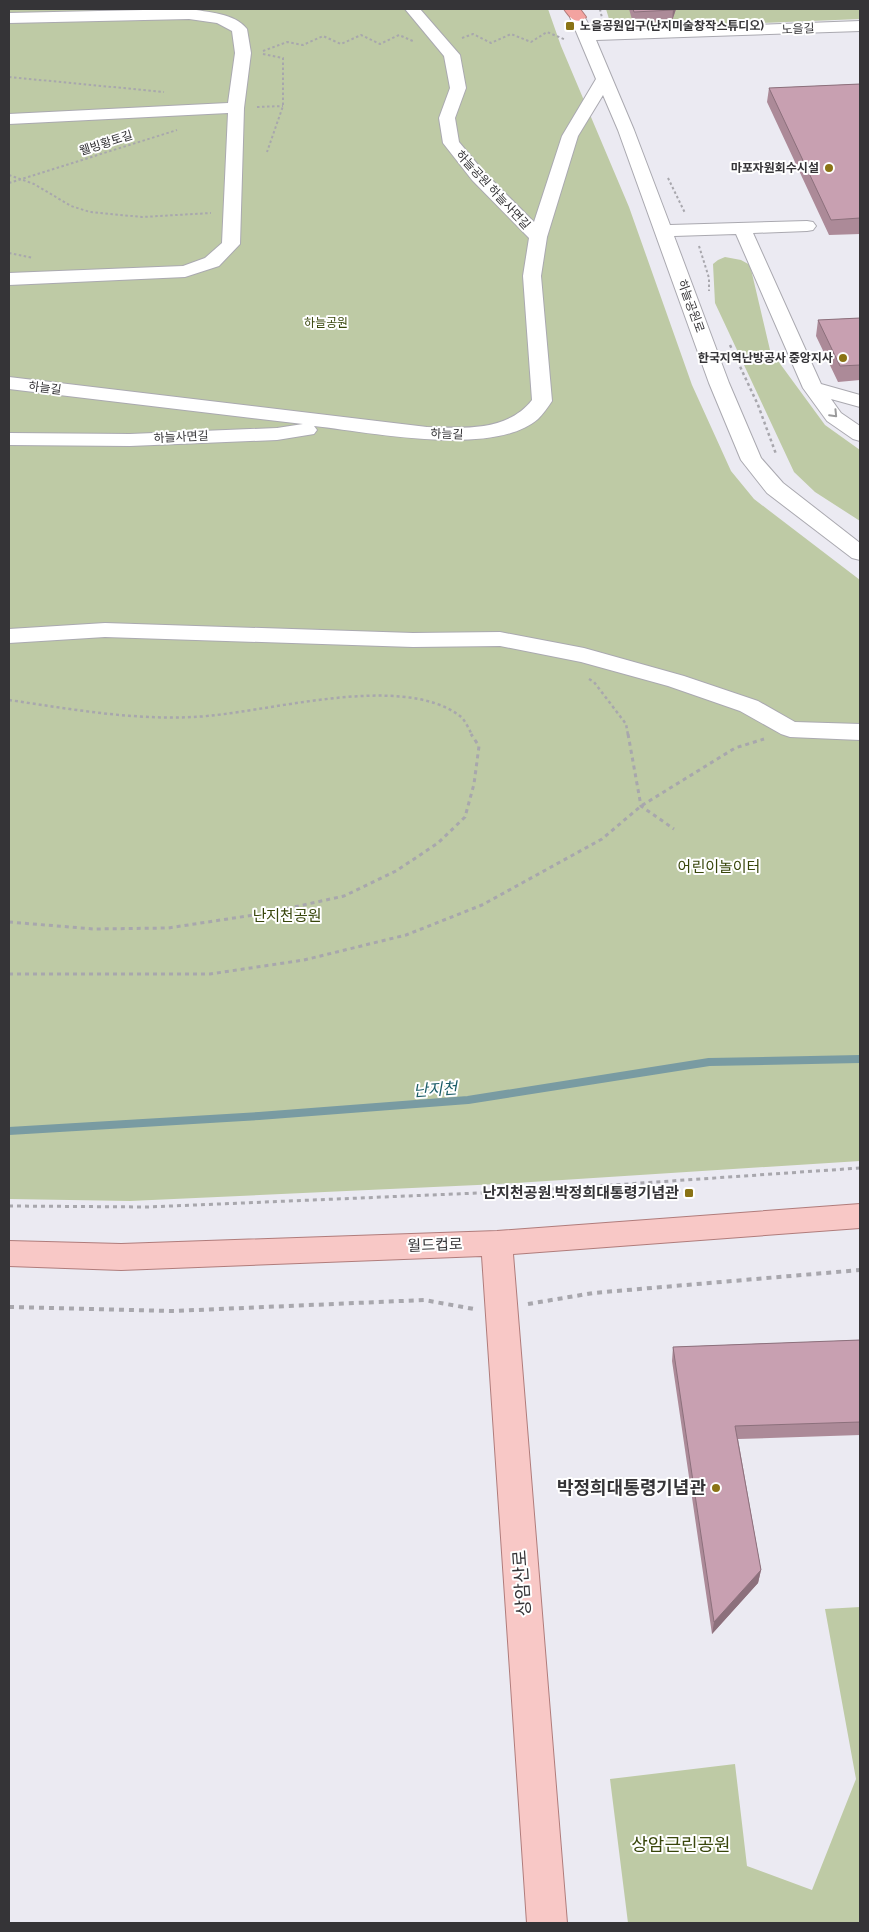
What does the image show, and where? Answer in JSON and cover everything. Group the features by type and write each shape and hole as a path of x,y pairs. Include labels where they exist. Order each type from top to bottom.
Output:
{"main road":[{"name":"월드컵로","path":"9,1254 121,1257 496,1243 860,1216"},
{"name":"상암산로","path":"496,1243 547,1923"}],"street":[{"name":"하늘공원 하늘사면길","path":"412,9 452,55 458,88 447,118 451,143 495,194 538,237"},
{"name":"하늘공원로","path":"576,12 626,130 719,383 751,460 775,488 860,554"},
{"path":"9,18 197,15 221,19 239,29 243,53 236,108 232,244 212,262 185,271 9,279"},
{"name":"노을길","path":"586,36 860,26"},
{"name":"하늘길","path":"9,383 427,433 469,434 500,429 530,415 542,401 532,276 538,237 570,136 604,80"},
{"path":"9,118 236,108"},
{"path":"663,231 808,226"},
{"path":"742,228 812,388 834,417 860,435"},
{"path":"812,388 860,401"},
{"name":"하늘사면길","path":"9,440 130,440 277,434 352,425"},
{"path":"9,636 105,630 413,640 500,639 584,655 676,681 749,706 790,730 860,732"}],"path":[{"path":"600,9 606,35"},
{"path":"243,53 259,52 283,58 283,106 267,152"},
{"path":"9,77 167,92"},
{"path":"236,108 283,106"},
{"name":"웰빙황토길","path":"9,183 180,129"},
{"path":"664,170 693,230 709,278 709,298"},
{"path":"9,175 22,179 71,206 87,212 128,216 233,212"},
{"path":"729,343 758,405 777,456"},
{"path":"586,677 594,682 626,724 640,806 674,829"},
{"path":"9,700 130,718 194,717 352,697 389,695 416,698 436,704 461,717 478,746 474,784 465,817 438,843 405,865 344,896 267,913 168,928 94,929 9,922"},
{"path":"9,974 210,974 304,960 406,935 491,901 602,839 640,806 735,748 790,730"},
{"path":"9,1206 148,1207 505,1192 860,1168"},
{"path":"9,1307 174,1311 424,1300 471,1309 547,1302 594,1293 860,1270"}],"green space":[{"path":"9,9 548,9 561,46 629,207 692,385 731,471 754,499 860,580 860,1161 499,1184 130,1201 9,1199"},
{"path":"606,9 860,9 860,19 612,29"},
{"path":"725,257 741,260 750,265 770,350 825,425 860,450 860,521 815,492 794,472 715,303 713,264"},
{"name":"상암근린공원","path":"860,1607 860,1923 628,1923 610,1779 735,1764 747,1866 812,1890 856,1779 825,1609"}],"building":[{"path":"633,9 673,9 673,10 634,12"},
{"name":"마포자원회수시설","path":"860,84 860,218 831,220 769,88"},
{"path":"860,318 860,365 840,366 818,320"},
{"name":"박정희대통령기념관","path":"860,1340 860,1422 735,1426 761,1570 714,1622 673,1347"}],"waterway":[{"name":"난지천","path":"9,1131 259,1116 468,1100 709,1062 860,1059"}],"place":[{"name":"노을공원입구(난지미술창작스튜디오)","path":"570,26"},
{"name":"마포자원회수시설","path":"829,168"},
{"name":"한국지역난방공사 중앙지사","path":"843,358"},
{"name":"난지천공원.박정희대통령기념관","path":"689,1193"},
{"name":"박정희대통령기념관","path":"716,1488"}],"park label":[{"name":"하늘공원","path":"326,323"},
{"name":"어린이놀이터","path":"719,867"},
{"name":"난지천공원","path":"287,916"}]}
